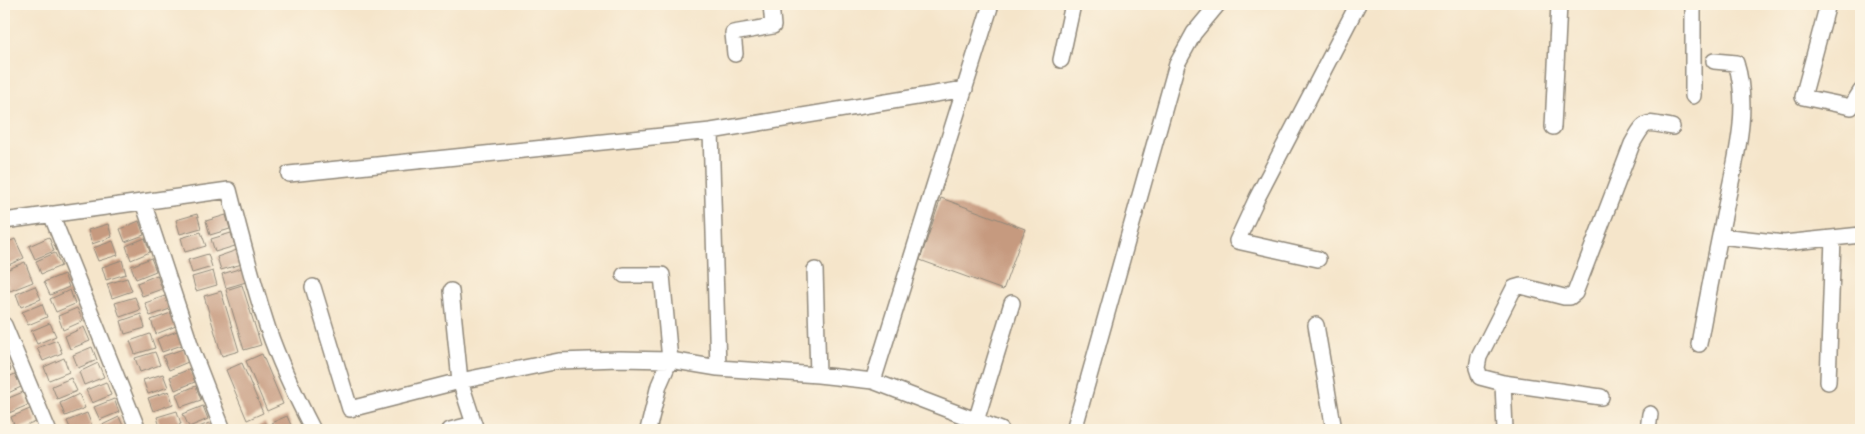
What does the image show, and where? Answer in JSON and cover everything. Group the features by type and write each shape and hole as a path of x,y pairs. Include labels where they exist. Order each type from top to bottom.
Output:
{"street":[{"path":"736,54 733,33 773,26 771,4"},
{"path":"873,381 991,4"},
{"path":"1061,60 1073,4"},
{"path":"1074,430 1177,64 1194,33 1218,4"},
{"path":"1318,259 1237,241 1358,4"},
{"path":"1552,127 1559,4"},
{"path":"1693,4 1693,96"},
{"path":"1828,4 1803,97 1851,107 1861,91"},
{"path":"1699,344 1742,116 1742,100 1736,64 1714,61"},
{"path":"289,174 711,131 965,89"},
{"path":"1602,397 1502,384 1480,377 1477,368 1479,357 1514,288 1521,286 1564,298 1574,294 1632,144 1642,126 1650,123 1672,127"},
{"path":"711,131 718,368"},
{"path":"4,221 229,190 247,261 268,330 293,392 313,430"},
{"path":"143,202 193,352 223,430"},
{"path":"50,214 138,430"},
{"path":"1720,236 1784,243 1861,235"},
{"path":"1828,382 1833,238"},
{"path":"814,270 818,375"},
{"path":"624,275 662,275 670,360 659,385 648,430"},
{"path":"314,287 350,409 460,381 560,361 670,360 718,368 873,381 1001,430"},
{"path":"450,430 475,427 460,381 451,291"},
{"path":"976,421 1012,303"},
{"path":"4,325 48,430"},
{"path":"1316,325 1334,430"},
{"path":"1502,384 1505,430"},
{"path":"1648,430 1650,414"}],"building":[{"path":"941,198 1025,229 1003,290 920,260"},
{"path":"197,214 201,228 180,234 176,220"},
{"path":"226,215 230,229 210,235 206,221"},
{"path":"139,221 144,235 125,242 120,229"},
{"path":"108,224 112,237 92,244 88,230"},
{"path":"201,232 206,246 185,252 181,238"},
{"path":"231,233 235,246 215,252 211,239"},
{"path":"49,237 54,251 35,259 29,246"},
{"path":"145,238 150,252 131,260 126,246"},
{"path":"15,239 24,258 4,267 4,244"},
{"path":"113,241 118,255 98,261 93,248"},
{"path":"237,250 242,264 221,270 217,257"},
{"path":"55,253 61,266 41,274 36,261"},
{"path":"208,254 212,267 192,273 188,260"},
{"path":"151,258 156,271 136,279 131,266"},
{"path":"122,260 126,274 106,280 102,267"},
{"path":"25,262 33,282 10,291 4,271"},
{"path":"242,268 246,282 226,288 222,274"},
{"path":"213,271 217,285 196,291 192,277"},
{"path":"64,274 69,287 50,295 44,282"},
{"path":"157,275 162,289 142,296 137,283"},
{"path":"127,278 132,291 112,298 107,284"},
{"path":"242,285 261,345 244,350 226,290"},
{"path":"35,286 41,299 21,307 16,294"},
{"path":"70,290 75,304 56,312 50,299"},
{"path":"221,291 239,351 222,356 204,296"},
{"path":"165,296 170,309 150,316 145,303"},
{"path":"135,297 140,310 120,317 115,303"},
{"path":"42,304 47,317 28,325 22,312"},
{"path":"77,308 83,321 63,330 58,316"},
{"path":"171,313 176,326 156,334 151,320"},
{"path":"141,314 145,328 125,334 121,321"},
{"path":"50,323 56,336 37,344 31,331"},
{"path":"84,327 90,341 70,349 65,336"},
{"path":"177,331 182,345 162,352 157,339"},
{"path":"150,334 155,348 135,354 130,341"},
{"path":"57,340 62,353 43,361 37,348"},
{"path":"92,347 97,360 78,368 73,355"},
{"path":"183,349 188,362 169,370 163,356"},
{"path":"155,352 160,365 140,372 135,358"},
{"path":"262,354 283,404 267,411 246,361"},
{"path":"6,357 11,370 4,373 4,358"},
{"path":"64,358 69,372 49,380 44,367"},
{"path":"98,363 104,377 84,385 79,372"},
{"path":"242,363 263,413 247,420 226,370"},
{"path":"190,369 195,382 175,390 170,377"},
{"path":"15,374 21,387 4,395 4,379"},
{"path":"163,374 168,387 148,394 143,380"},
{"path":"71,378 77,391 57,399 52,386"},
{"path":"106,382 111,395 92,403 86,390"},
{"path":"196,386 201,400 181,407 176,394"},
{"path":"169,391 173,404 153,411 148,398"},
{"path":"23,392 28,405 9,413 4,400"},
{"path":"79,394 85,408 65,416 60,403"},
{"path":"114,399 119,412 100,420 94,407"},
{"path":"203,406 208,419 189,427 183,414"},
{"path":"30,409 36,422 16,430 11,417"},
{"path":"177,411 181,424 161,430 157,417"},
{"path":"87,413 92,426 81,430 71,430 67,421"},
{"path":"287,416 293,430 274,430 271,423"},
{"path":"119,417 125,430 102,430 100,426"},
{"path":"209,423 212,430 192,430"},
{"path":"265,423 268,430 248,430"}]}
